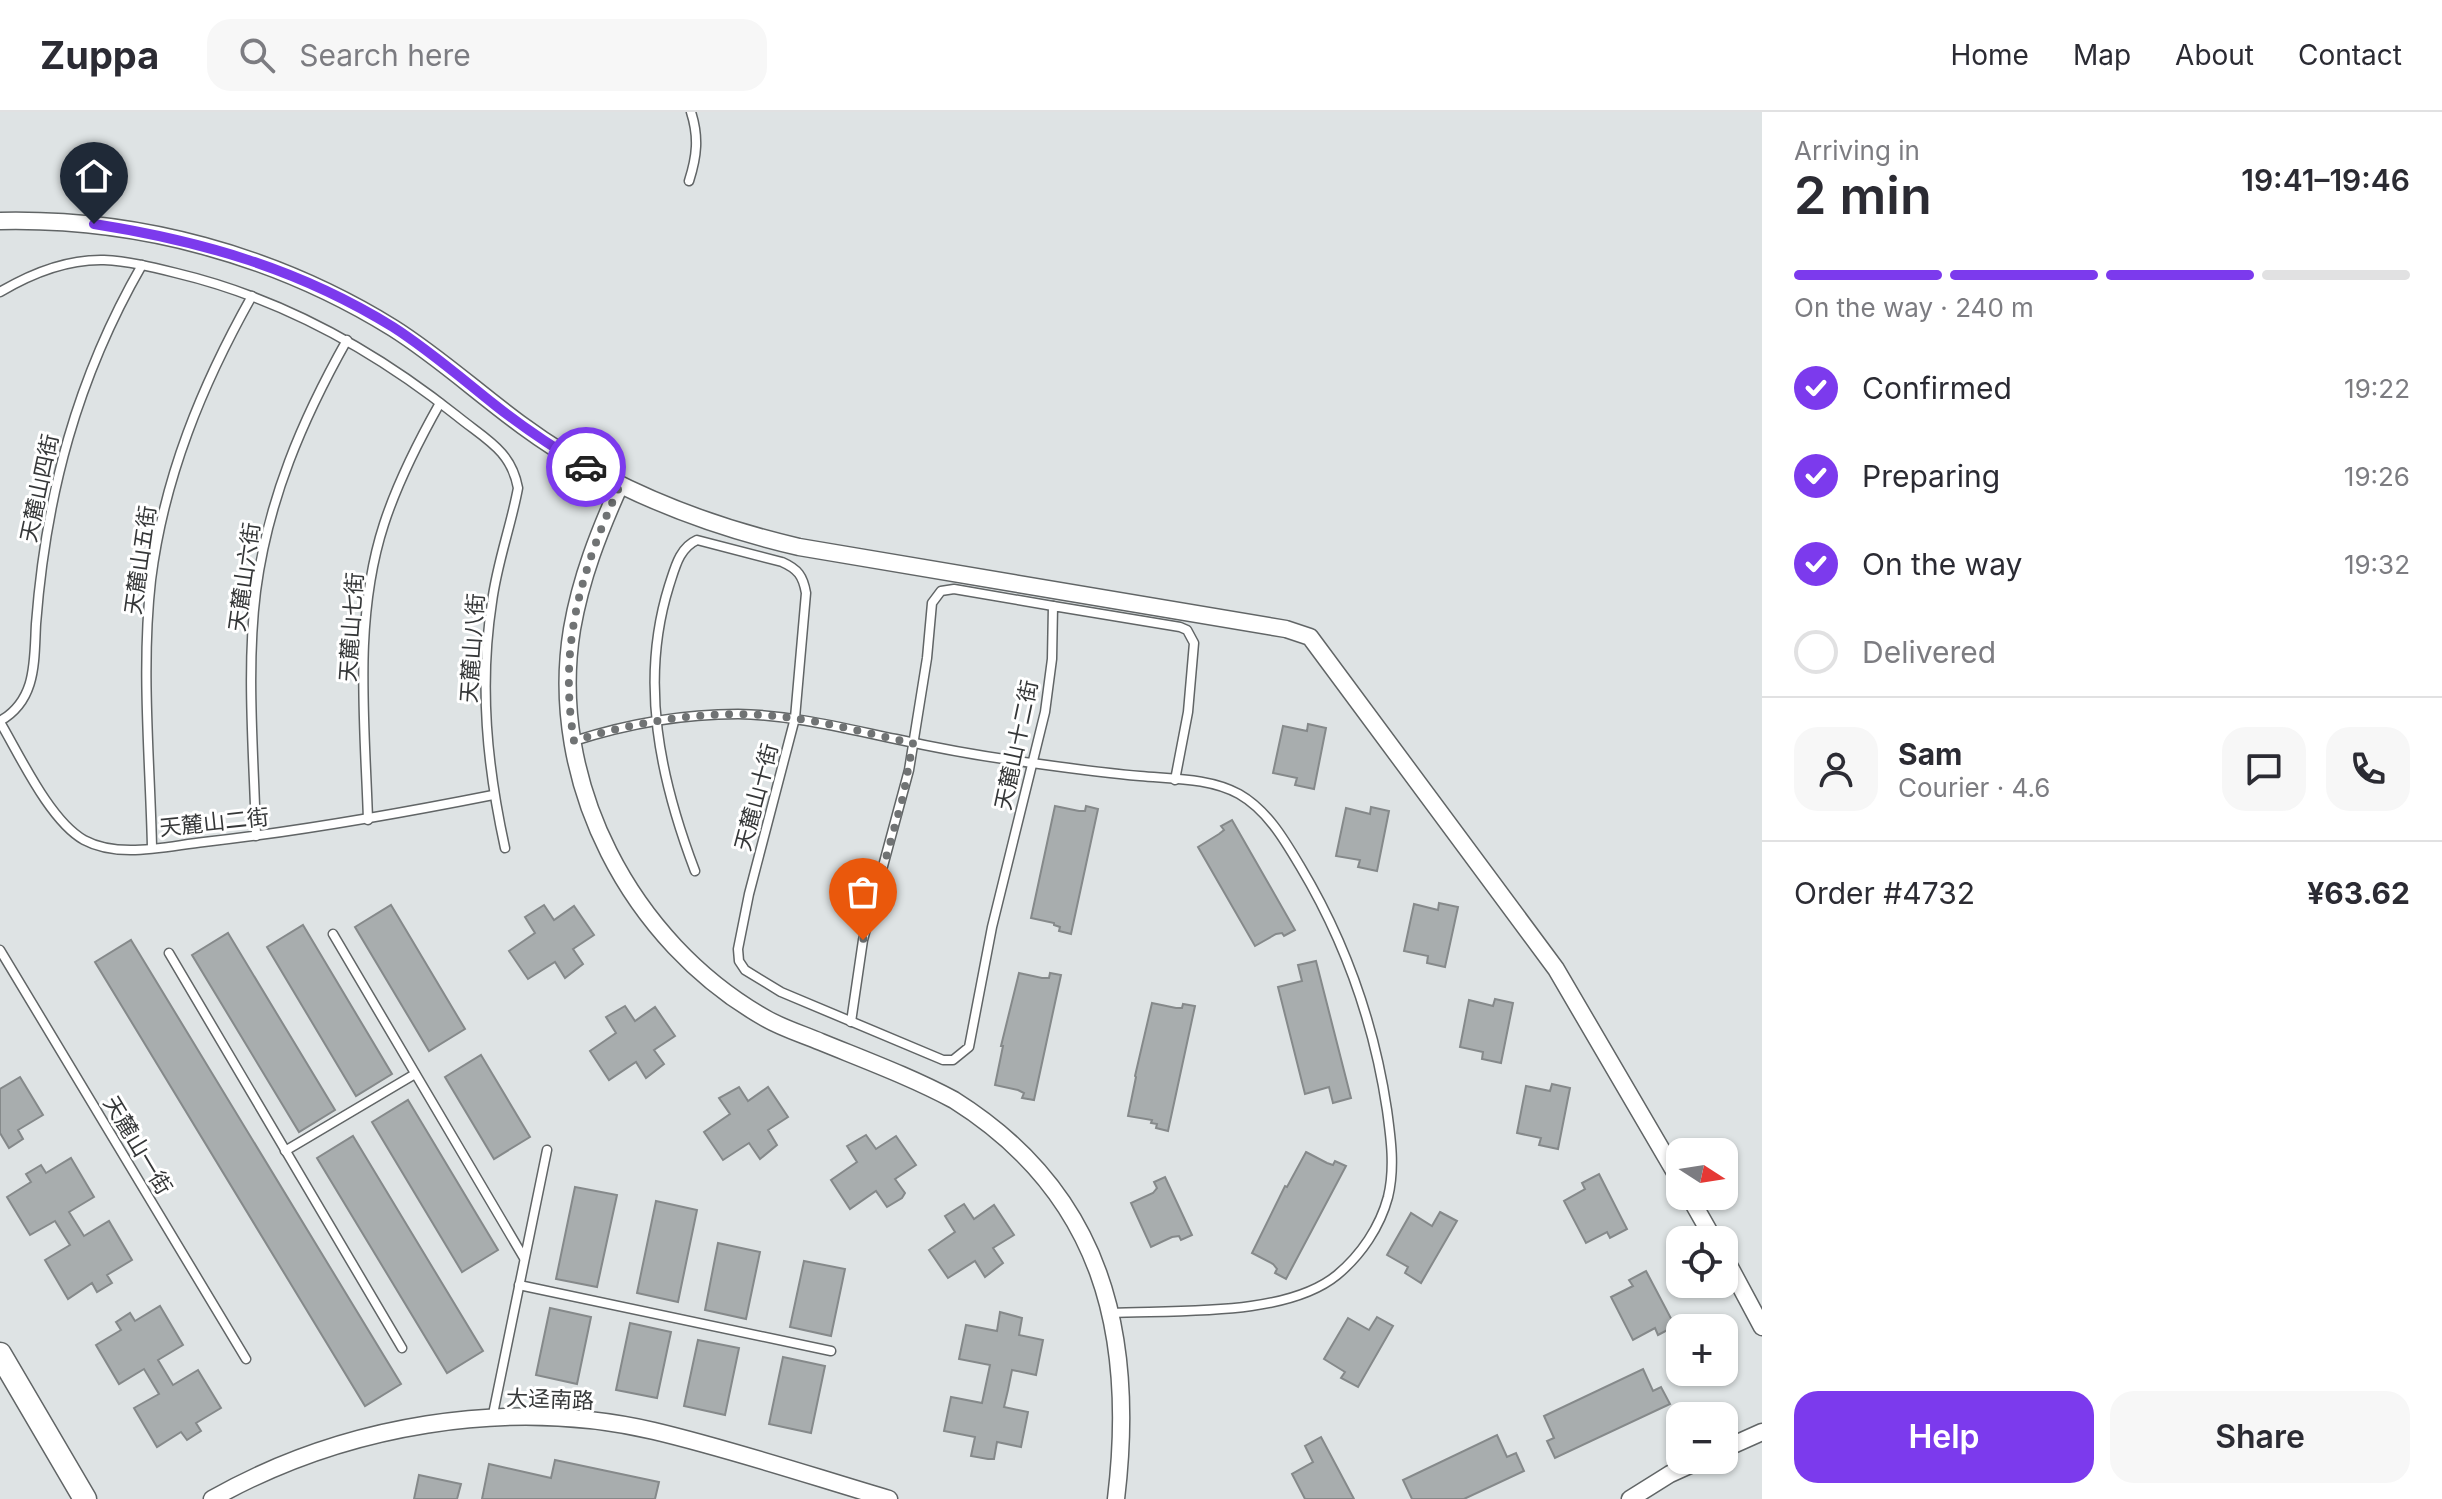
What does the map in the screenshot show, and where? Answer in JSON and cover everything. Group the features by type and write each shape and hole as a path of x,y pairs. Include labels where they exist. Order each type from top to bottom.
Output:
{"street":[{"path":"0,221 94,224 157,234 219,249 280,270 338,296 393,328 446,364 524,427 577,461 620,485 702,520 799,547 1286,629 1310,637 1556,969 1666,1157"},
{"path":"620,485 580,586 568,677 574,741 591,813 610,856 633,896 660,932 693,966 728,994 767,1019 930,1087 977,1114 1038,1169 1070,1213 1095,1261 1111,1313 1121,1407 1116,1499"},
{"path":"1738,1280 1762,1327"},
{"path":"0,1354 85,1499"},
{"name":"大迳南路","path":"212,1499 304,1456 372,1435 442,1423 492,1419 582,1420 652,1431 889,1499"},
{"path":"1738,1443 1762,1432"},
{"path":"1630,1499 1670,1474"}],"lane":[{"path":"689,181 696,159 697,136 691,112"},
{"path":"0,292 26,276 64,264 103,260 142,265 210,281 323,326 375,356 440,403"},
{"name":"天麓山四街","path":"0,722 16,710 31,685 41,567 52,497 69,429 93,363 122,299 142,265"},
{"name":"天麓山五街","path":"152,847 147,642 151,580 161,520 196,405 252,296"},
{"name":"天麓山六街","path":"256,836 252,644 264,542 294,445 315,398 347,340"},
{"name":"天麓山八街","path":"440,403 505,454 515,470 518,488 501,553 486,649 485,698 493,795 505,848"},
{"name":"天麓山七街","path":"368,820 363,647 373,565 397,487 440,403"},
{"name":"天麓山十街","path":"695,871 666,782 655,721 654,694 657,641 669,589 683,550 697,540 795,568 803,579 805,609 795,718 749,894 738,949 739,961 745,970 781,992 851,1022"},
{"path":"851,1022 863,940 903,797 927,658 932,603 941,591 954,589 1180,627 1192,636 1188,712 1175,780"},
{"name":"天麓山十二街","path":"851,1022 943,1060 953,1060 969,1047 992,927 1045,712 1052,659 1053,606"},
{"path":"574,741 655,721 711,715 795,718 1034,764 1209,782 1240,795 1267,816 1318,897 1345,953 1366,1012 1382,1072 1392,1166 1388,1198 1376,1228 1358,1254 1335,1276 1308,1293 1261,1305 1111,1313"},
{"name":"天麓山二街","path":"0,722 67,828 86,841 107,848 152,847 256,836 368,820 493,795"},
{"path":"333,934 524,1258"},
{"name":"天麓山一街","path":"0,950 246,1359"},
{"path":"169,953 402,1348"},
{"path":"285,1151 415,1074"},
{"path":"492,1419 547,1150"},
{"path":"519,1285 831,1351"}],"building":[{"path":"1308,724 1326,728 1314,789 1295,785 1297,778 1273,773 1283,726 1307,731"},
{"path":"1055,806 1079,811 1085,811 1086,806 1098,809 1071,934 1059,931 1060,927 1054,923 1031,918"},
{"path":"1371,807 1389,811 1377,871 1358,867 1360,860 1336,856 1346,808 1370,814"},
{"path":"1232,820 1295,930 1284,936 1282,933 1276,934 1255,946 1198,847 1219,834 1224,830 1221,826"},
{"path":"1439,903 1458,907 1445,967 1427,963 1428,956 1404,951 1414,904 1438,910"},
{"path":"391,905 465,1029 429,1051 355,927"},
{"path":"544,905 554,920 574,906 594,935 573,949 583,964 565,978 555,962 528,979 509,951 535,933 525,917"},
{"path":"303,925 392,1074 356,1096 267,947"},
{"path":"228,933 335,1110 299,1132 192,955"},
{"path":"131,940 401,1384 365,1406 95,962"},
{"path":"1316,961 1351,1098 1333,1103 1329,1087 1305,1094 1278,987 1302,981 1298,965"},
{"path":"1019,973 1042,978 1049,978 1050,973 1061,975 1034,1100 1022,1098 1024,1093 1018,1090 995,1085"},
{"path":"1495,999 1513,1003 1501,1063 1482,1059 1483,1052 1460,1047 1469,1000 1493,1006"},
{"path":"1152,1003 1176,1008 1182,1008 1183,1004 1195,1006 1168,1131 1156,1128 1157,1124 1151,1123 1152,1120 1128,1116"},
{"path":"625,1006 635,1021 655,1007 675,1036 654,1050 664,1064 646,1078 636,1062 609,1080 590,1051 616,1033 606,1017"},
{"path":"481,1055 530,1137 494,1159 445,1077"},
{"path":"20,1077 43,1115 18,1130 23,1139 9,1148 0,1133 0,1089"},
{"path":"1552,1084 1570,1088 1558,1149 1539,1145 1541,1138 1517,1133 1526,1086 1550,1091"},
{"path":"739,1087 748,1101 768,1087 788,1117 768,1130 777,1145 760,1159 749,1143 723,1160 704,1132 730,1114 719,1098"},
{"path":"408,1100 498,1250 462,1272 372,1122"},
{"path":"866,1135 876,1149 896,1136 916,1165 895,1179 905,1193 902,1198 887,1207 876,1191 850,1209 831,1180 857,1162 847,1146"},
{"path":"353,1136 483,1351 447,1373 317,1158"},
{"path":"1306,1152 1327,1163 1333,1165 1335,1161 1346,1166 1286,1279 1275,1273 1277,1269 1273,1264 1252,1253 1285,1186"},
{"path":"71,1158 94,1197 69,1212 84,1236 109,1221 132,1260 107,1275 112,1283 97,1292 92,1283 68,1299 45,1260 70,1245 55,1221 30,1235 7,1197 31,1182 26,1174 41,1165 46,1173"},
{"path":"1599,1174 1627,1229 1610,1238 1607,1232 1586,1243 1564,1201 1585,1189 1582,1183"},
{"path":"1165,1177 1192,1235 1181,1240 1179,1236 1172,1237 1151,1247 1131,1203 1153,1193 1157,1188 1154,1182"},
{"path":"575,1187 617,1195 597,1287 556,1279"},
{"path":"656,1201 697,1210 678,1302 637,1293"},
{"path":"964,1204 974,1219 994,1205 1014,1235 993,1248 1003,1263 985,1277 975,1261 948,1278 929,1250 955,1232 945,1216"},
{"path":"1440,1212 1457,1221 1421,1283 1405,1273 1408,1267 1387,1255 1411,1213 1432,1226"},
{"path":"718,1243 760,1252 746,1319 705,1310"},
{"path":"804,1261 845,1269 831,1336 790,1327"},
{"path":"1646,1271 1669,1314 1666,1314 1666,1331 1658,1335 1655,1328 1633,1340 1611,1297 1633,1286 1629,1280"},
{"path":"160,1306 183,1345 158,1360 173,1385 198,1370 221,1408 196,1423 201,1431 187,1440 181,1432 157,1447 134,1408 159,1394 144,1369 119,1384 96,1345 121,1330 116,1322 130,1313 135,1321"},
{"path":"550,1308 591,1317 577,1384 536,1375"},
{"path":"1000,1312 1022,1318 1019,1335 1043,1340 1036,1375 1012,1370 1004,1407 1028,1412 1021,1447 997,1442 994,1459 988,1459 971,1456 975,1437 944,1431 951,1397 982,1403 990,1365 959,1359 966,1325 997,1331"},
{"path":"1377,1317 1393,1326 1358,1387 1341,1378 1345,1372 1324,1359 1348,1318 1369,1330"},
{"path":"630,1323 671,1332 657,1398 616,1390"},
{"path":"698,1340 739,1348 725,1415 684,1406"},
{"path":"783,1357 825,1366 811,1433 769,1424"},
{"path":"1643,1369 1653,1391 1661,1387 1669,1402 1555,1458 1547,1441 1554,1438 1544,1416"},
{"path":"1497,1435 1507,1457 1516,1453 1524,1471 1464,1499 1412,1499 1403,1480"},
{"path":"1321,1437 1354,1499 1305,1499 1292,1474 1313,1462 1305,1446"},
{"path":"555,1460 659,1482 655,1499 482,1499 489,1464 551,1478"},
{"path":"419,1475 461,1484 457,1499 414,1499"}],"way so far":[{"path":"586,467 620,485 580,586 568,677 574,741 655,721 739,714 795,718 913,743 903,797 863,940"}],"route":[{"path":"94,224 157,234 219,249 280,270 338,296 446,364 524,427 586,467"}]}
